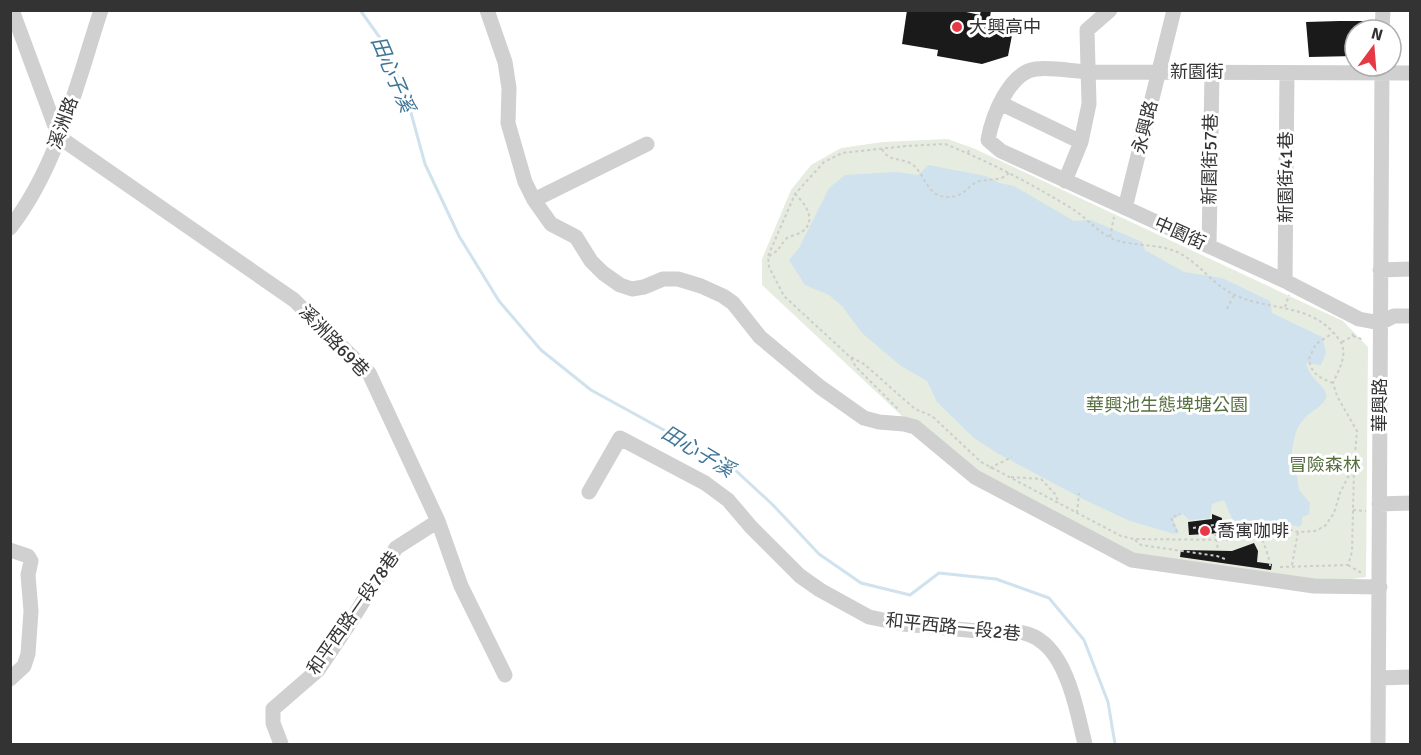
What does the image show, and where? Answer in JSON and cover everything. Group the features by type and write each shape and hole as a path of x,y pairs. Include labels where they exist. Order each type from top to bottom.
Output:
{"street":[{"path":"12,10 59,137"},
{"name":"溪洲路","path":"10,228 24,211 59,137 101,10"},
{"path":"487,10 505,62 509,88 508,123 525,182 534,200 551,224 576,237 591,261 603,273 621,285 632,289 663,279 678,279 723,296 733,303 760,337 820,387 864,418 915,427 975,477 1132,560 1314,586 1380,587"},
{"path":"1065,181 1081,142 1089,104 1087,30 1110,10"},
{"name":"永興路","path":"1120,211 1174,10"},
{"name":"新園街","path":"1000,103 1019,75 1035,69 1088,72 1343,71"},
{"name":"新園街57巷","path":"1209,246 1212,72"},
{"name":"新園街41巷","path":"1287,73 1287,288"},
{"name":"華興路","path":"1378,744 1380,587 1373,508 1380,323 1382,78"},
{"path":"1000,103 1081,142"},
{"name":"中園街","path":"1000,103 988,140 1001,151 1065,181 1120,211 1209,246 1287,288 1359,319 1380,323 1394,316 1410,316"},
{"name":"溪洲路69巷","path":"59,137 294,300 369,373 438,521 461,586 505,675"},
{"path":"534,200 647,144"},
{"path":"1380,270 1410,269"},
{"name":"和平西路一段2巷","path":"589,492 620,438 705,483 728,500 800,576 820,590 869,617 903,624 999,633 1007,631 1033,636 1050,649 1064,668 1085,744"},
{"path":"1373,508 1410,503"},
{"name":"和平西路一段78巷","path":"280,744 273,723 273,709 318,670 396,548 438,521"},
{"path":"10,550 28,556 31,561 28,575 31,611 28,654 24,666 10,679"},
{"path":"1379,678 1410,677"}],"path":[{"path":"1347,565 1352,552 1357,430 1337,396 1333,383 1344,358 1342,342 1313,317 1285,307 1248,301 1234,295 1221,288 1192,261 1171,249 1134,245 1110,237 1071,207 1010,172 945,144 842,153 817,168 795,194 768,256 768,267 784,296 849,356 864,364 915,410 932,416 990,468 1121,536 1134,539 1231,540 1279,526 1298,532 1315,531 1325,526 1334,513 1340,493 1354,465"},
{"path":"968,153 970,147"},
{"path":"882,149 887,156 914,166 929,188 944,196 956,196 964,193 974,183 1005,177 1010,172"},
{"path":"768,256 782,247 786,239 803,231 808,225 807,208 795,194"},
{"path":"1110,237 1120,211"},
{"path":"1171,249 1175,242"},
{"path":"1285,307 1287,288"},
{"path":"1227,309 1234,295"},
{"path":"1352,329 1353,336"},
{"path":"1333,333 1316,344 1309,358 1313,371 1319,378 1333,383"},
{"path":"1342,342 1353,336 1364,340"},
{"path":"849,356 856,367 903,414"},
{"path":"990,468 1012,457"},
{"path":"1008,477 1041,479 1055,494 1060,504"},
{"path":"1077,513 1078,493"},
{"path":"1353,510 1373,508"},
{"path":"1177,532 1171,518 1180,514"},
{"path":"1215,532 1219,531 1219,521"},
{"path":"1193,528 1214,525 1217,556"},
{"path":"1292,566 1298,532"},
{"path":"1261,533 1271,564"},
{"path":"1134,539 1141,545 1181,552"},
{"path":"1272,568 1347,565 1365,575"}],"green space":[{"name":"華興池生態埤塘公園","path":"948,139 975,149 1343,321 1368,347 1366,577 1345,580 1307,580 1151,558 1120,550 980,477 903,417 762,285 762,259 791,190 811,165 841,148 883,142"}],"water":[{"name":"華興池生態埤塘公園","path":"928,165 986,176 999,183 1014,186 1074,221 1091,220 1142,242 1145,250 1184,272 1222,278 1270,301 1272,313 1322,337 1326,353 1321,365 1306,363 1311,374 1325,390 1326,398 1298,428 1294,438 1291,462 1296,469 1299,490 1310,503 1309,514 1302,517 1302,524 1299,527 1278,521 1248,527 1233,521 1224,500 1212,504 1210,518 1189,520 1183,514 1173,519 1179,533 1175,534 1130,521 1085,500 997,453 974,438 937,402 927,381 901,366 862,333 842,306 829,295 805,285 789,260 799,248 829,188 845,175 896,172 918,175"}],"building":[{"path":"907,10 957,10 980,15 981,10 991,10 989,25 1013,30 1008,56 982,64 937,56 938,50 902,44"},
{"path":"1343,21 1343,56 1309,57 1306,22"},
{"path":"1212,514 1222,518 1221,533 1189,535 1188,522 1212,519"},
{"path":"1254,543 1258,551 1257,562 1272,564 1271,570 1180,557 1181,550 1232,551"}],"waterway":[{"name":"田心子溪","path":"360,10 383,42 408,102 425,164 459,236 499,301 541,350 591,390 733,468 773,505 819,554 861,583 910,595 939,573 996,579 1049,598 1084,640 1108,702 1115,744"}],"place":[{"name":"大興高中","path":"957,27"},
{"name":"喬寓咖啡","path":"1205,531"}],"park label":[{"name":"冒險森林","path":"1325,465"}]}
